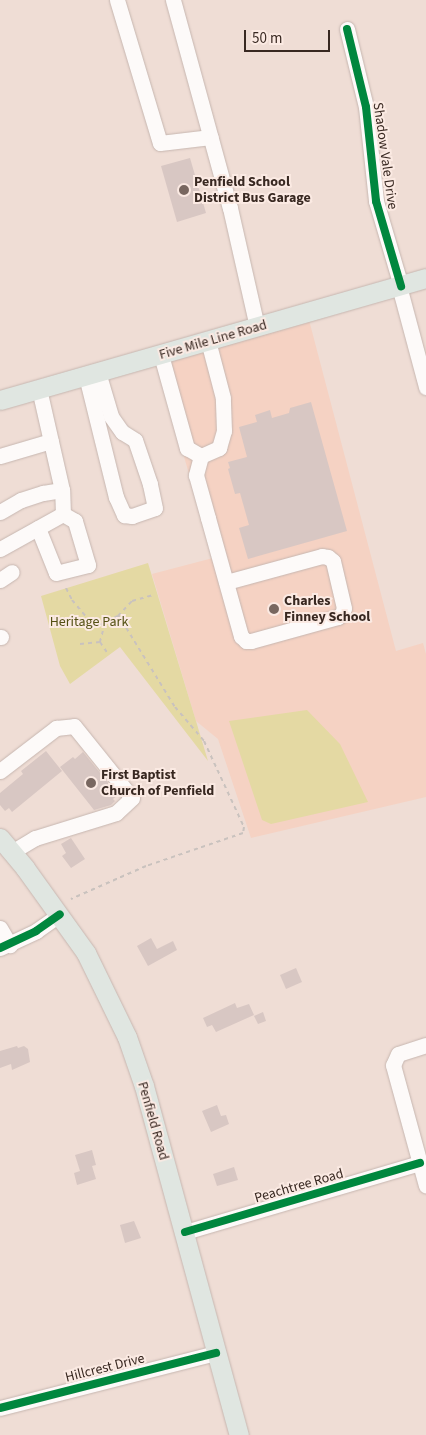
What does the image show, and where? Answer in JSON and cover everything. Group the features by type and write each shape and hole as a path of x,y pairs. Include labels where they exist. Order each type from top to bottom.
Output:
{"main road":[{"name":"Five Mile Line Road","path":"0,400 426,278"},
{"name":"Penfield Road","path":"4,844 60,914 97,973 127,1037 144,1086 185,1232 238,1435"}],"street":[{"path":"117,0 160,143 211,137"},
{"path":"173,0 230,208 257,327"},
{"name":"Shadow Vale Drive","path":"347,29 366,108 376,201 426,387"},
{"path":"201,456 219,448 224,431 223,398 208,341"},
{"path":"161,355 187,448 201,456"},
{"path":"92,374 110,416 122,432 135,440 150,484 155,508 132,516 124,516 116,497 92,374"},
{"path":"39,389 62,490 63,514"},
{"path":"0,456 51,441"},
{"path":"201,456 196,475 241,636 251,641 338,617 342,614 344,608 333,561 328,557 322,556 226,582"},
{"path":"0,512 21,500 43,493 62,490"},
{"path":"0,549 63,514"},
{"path":"38,528 56,573 88,565 75,521 63,514"},
{"path":"0,771 56,728 74,726 132,798 116,813 35,838 4,844"},
{"path":"0,928 5,946 36,931 60,914"},
{"path":"426,1045 398,1054 393,1065 426,1186"},
{"name":"Peachtree Road","path":"185,1232 420,1163"},
{"name":"Hillcrest Drive","path":"0,1408 216,1353"}],"path":[{"path":"66,588 72,600 91,624 105,623 118,616 132,601 153,595"},
{"path":"71,899 146,866 243,833 244,827 204,741 175,707 118,616"},
{"path":"105,623 100,642 108,654"},
{"path":"80,644 100,642"}],"shaded area":[{"name":"Charles Finney School","path":"309,320 396,651 423,643 426,654 426,797 251,838 218,739 196,721 152,574 213,558 157,362"}],"green space":[{"name":"Heritage Park","path":"148,563 208,761 120,647 70,684 60,666 41,596"},
{"path":"307,710 340,744 368,802 271,824 262,820 229,721"}],"building":[{"name":"Penfield School District Bus Garage","path":"190,158 206,213 177,222 161,166"},
{"path":"311,402 347,531 248,559 239,528 249,525 240,493 235,494 228,469 230,468 228,462 247,457 239,427 257,422 255,415 270,410 272,418 289,413 290,408"},
{"path":"46,751 62,771 12,812 9,808 5,811 0,805 0,793 23,774 21,771"},
{"path":"83,752 118,795 113,799 115,801 111,805 94,810 60,767"},
{"path":"71,838 85,859 71,868 62,856 66,853 61,844"},
{"path":"151,938 157,949 173,941 177,950 148,966 137,946"},
{"path":"296,968 302,982 286,989 280,975"},
{"path":"235,1003 237,1008 249,1004 254,1015 216,1032 212,1025 207,1027 203,1018"},
{"path":"263,1012 266,1021 258,1024 254,1016"},
{"path":"17,1046 18,1048 24,1046 28,1049 30,1062 12,1070 11,1064 0,1068 0,1051"},
{"path":"217,1105 221,1116 226,1115 229,1124 211,1132 202,1111"},
{"path":"92,1150 96,1165 92,1166 96,1179 77,1185 74,1173 80,1171 75,1155"},
{"path":"234,1167 238,1180 217,1186 213,1174"},
{"path":"134,1221 141,1238 125,1243 120,1225"}],"cycle path":[{"path":"347,29 366,107 376,201 401,286"},
{"path":"0,948 36,931 60,914"},
{"path":"185,1232 420,1163"},
{"path":"0,1408 216,1353"}],"place":[{"name":"Penfield School District Bus Garage","path":"184,190"},
{"name":"Charles Finney School","path":"274,609"},
{"name":"First Baptist Church of Penfield","path":"91,783"}]}
